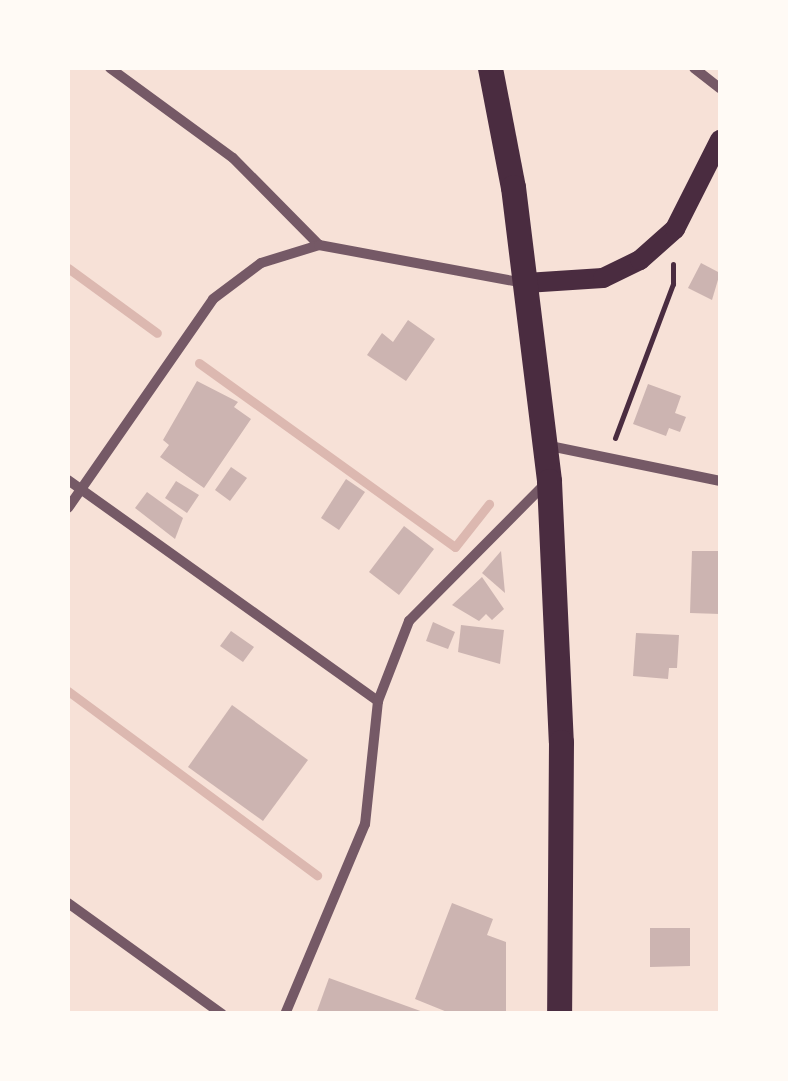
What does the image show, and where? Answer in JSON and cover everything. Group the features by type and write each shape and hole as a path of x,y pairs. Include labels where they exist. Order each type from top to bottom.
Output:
{"main road":[{"path":"490,68 526,283 549,481 561,742 559,1014"},
{"path":"526,283 602,278 640,260 674,229 720,140"}],"street":[{"path":"110,68 233,158 319,245"},
{"path":"694,68 720,88"},
{"path":"68,508 212,298 261,263 319,245 526,283"},
{"path":"545,445 720,481"},
{"path":"68,480 378,701"},
{"path":"285,1014 365,824 378,701 409,621 549,481"},
{"path":"68,903 222,1014"}],"path":[{"path":"607,459 672,284 674,229"}],"building":[{"path":"701,263 720,273 712,300 688,288"},
{"path":"408,320 435,339 406,381 367,355 382,333 393,342"},
{"path":"197,381 238,402 234,407 251,419 204,488 160,457 169,445 163,440"},
{"path":"648,384 681,396 675,413 686,417 680,432 669,428 666,436 633,424"},
{"path":"231,467 247,478 230,501 215,490"},
{"path":"346,479 365,492 339,530 321,518"},
{"path":"176,481 199,495 187,513 165,498"},
{"path":"147,492 183,518 175,539 135,508"},
{"path":"404,526 434,549 399,595 369,572"},
{"path":"501,551 505,593 482,573"},
{"path":"692,551 720,551 720,614 690,613"},
{"path":"482,577 504,609 492,620 486,614 479,621 452,605"},
{"path":"433,622 455,632 448,649 426,641"},
{"path":"461,625 504,630 500,664 458,652"},
{"path":"231,631 254,647 243,662 220,646"},
{"path":"636,633 679,635 677,668 669,668 668,679 633,676"},
{"path":"232,705 308,760 263,821 188,767"},
{"path":"452,903 493,919 487,935 506,942 506,1014 452,1014 415,999"},
{"path":"650,928 690,928 690,966 650,967"},
{"path":"329,978 426,1013 426,1014 316,1014"}],"waterway":[{"path":"68,268 157,333"},
{"path":"199,363 455,547 489,504"},
{"path":"68,691 317,875"}]}
